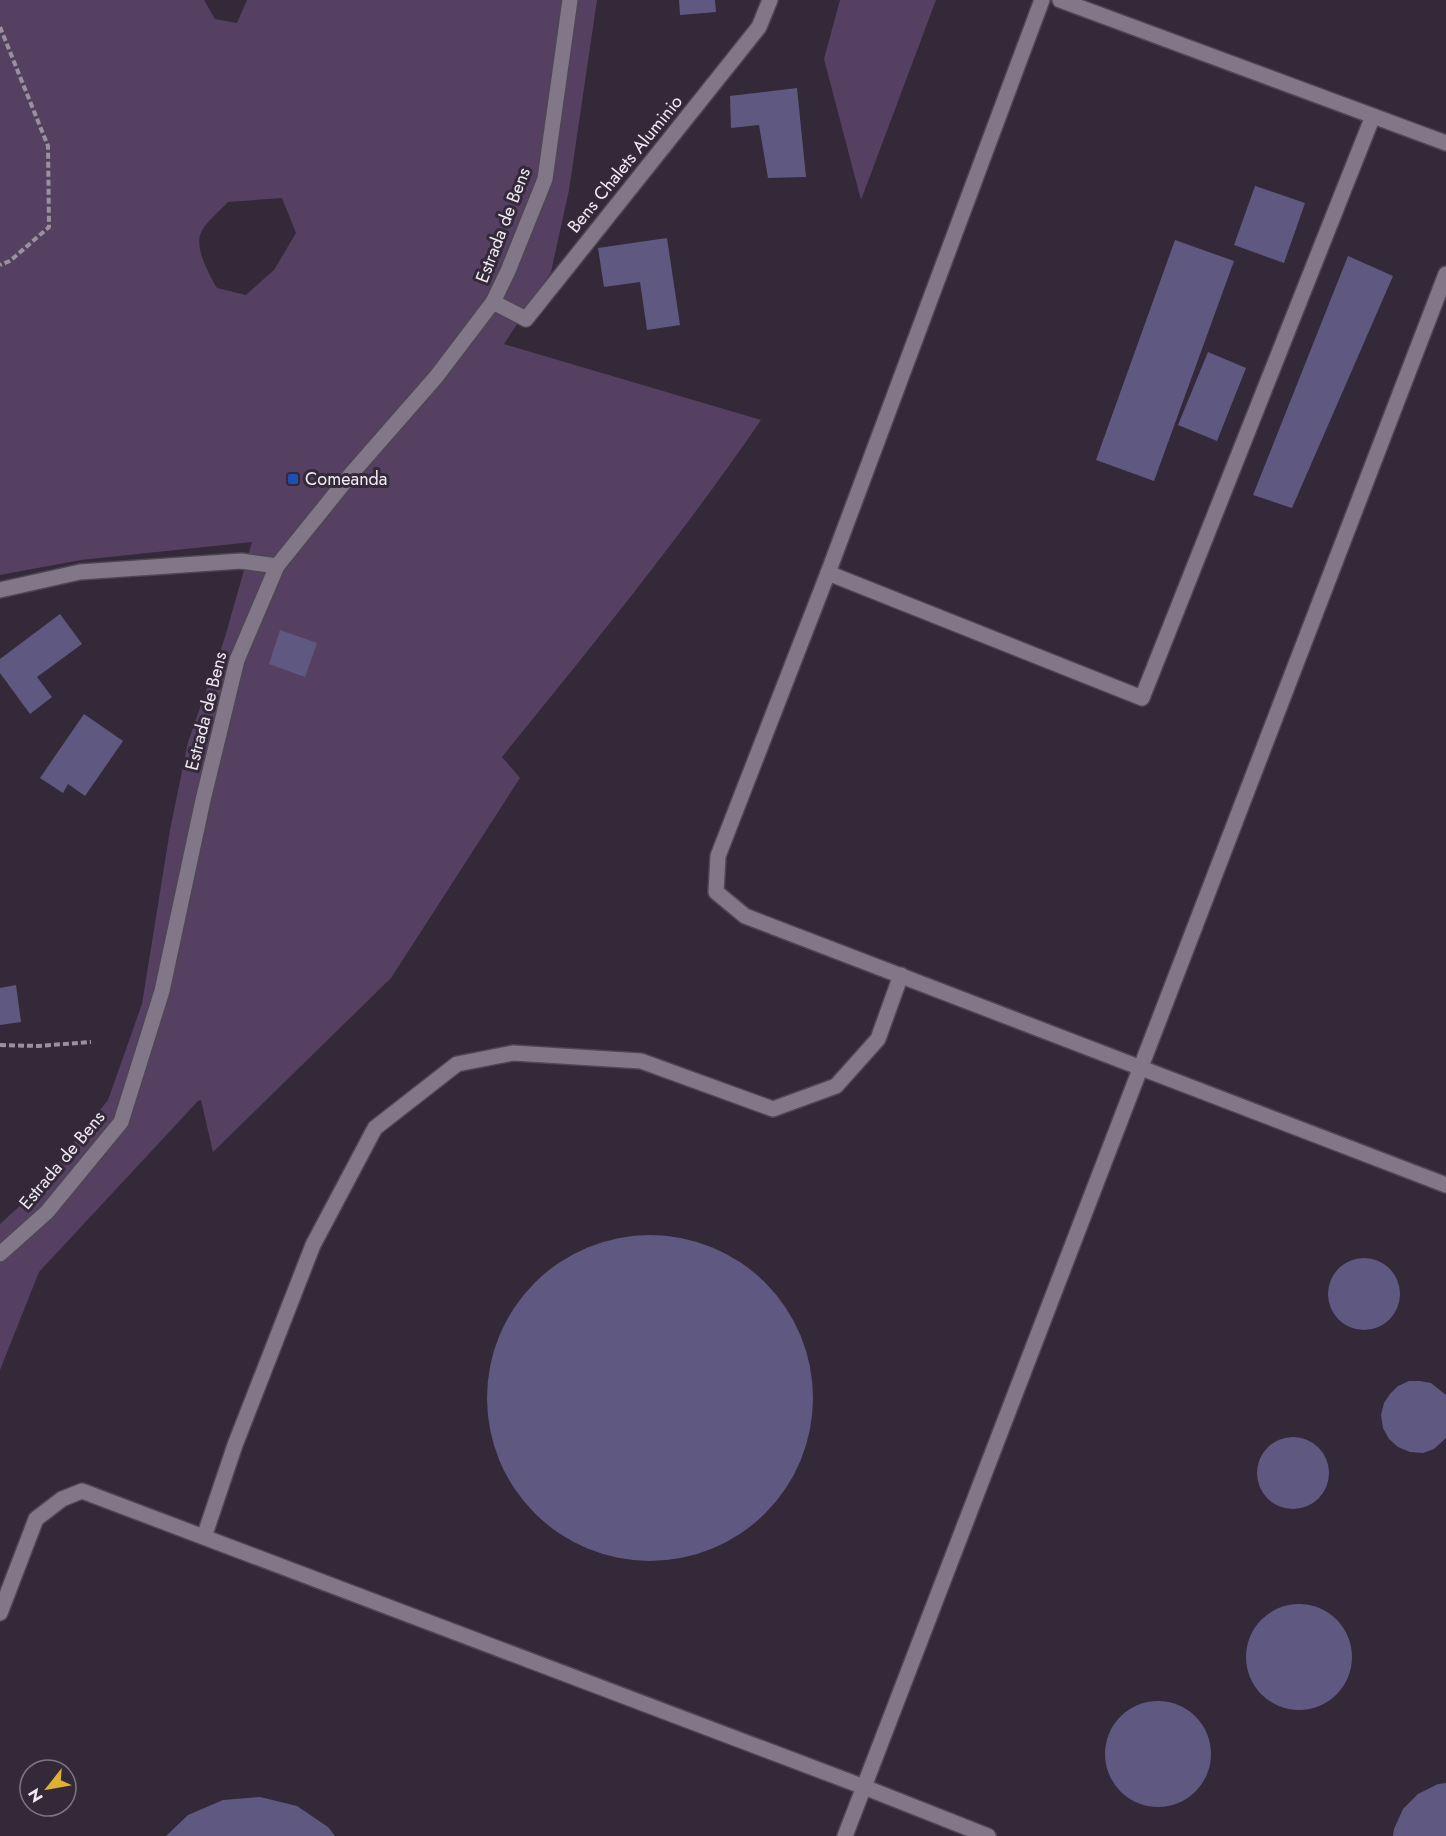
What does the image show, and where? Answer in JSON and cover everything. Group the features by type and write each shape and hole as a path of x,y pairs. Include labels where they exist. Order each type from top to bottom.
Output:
{"street":[{"name":"Estrada de Bens","path":"0,1254 47,1212 121,1122 162,991 203,800 237,660 277,566 352,473 436,377 493,302 508,271 544,178 570,0"},
{"name":"Bens Chalets Aluminio","path":"493,302 526,319 759,27 770,0"},
{"path":"1042,0 828,573 718,856 716,892 745,916 1446,1185"},
{"path":"1060,0 1446,143"},
{"path":"828,573 1142,698 1373,116"},
{"path":"845,1836 1446,274"},
{"path":"0,590 80,572 241,561 277,566"},
{"path":"204,1537 235,1445 313,1245 375,1128 457,1064 513,1053 640,1060 773,1109 836,1086 878,1039 901,975"},
{"path":"0,1613 36,1519 62,1499 82,1491 988,1836"}],"path":[{"path":"0,27 48,146 49,227 10,261 0,265"},
{"path":"0,1045 38,1046 91,1042"}],"shaded area":[{"path":"0,0 204,0 215,19 237,23 247,0 597,0 569,190 551,272 504,344 761,420 667,549 502,757 520,778 391,978 213,1152 201,1100 198,1101 39,1272 0,1370 0,1224 33,1194 108,1100 142,1004 170,830 188,742 225,637 252,542 81,560 0,575","holes":["282,198 296,233 274,270 246,295 217,288 207,269 199,241 202,231 228,202"]},
{"path":"840,0 936,0 861,200 824,59"}],"building":[{"path":"679,0 715,0 716,12 680,15"},
{"path":"797,88 806,177 768,178 759,125 731,128 730,96"},
{"path":"1255,186 1305,203 1284,263 1234,245"},
{"path":"667,238 680,325 647,330 640,282 604,287 598,248"},
{"path":"1175,240 1234,261 1154,481 1096,460"},
{"path":"1348,256 1393,276 1292,508 1253,495"},
{"path":"1208,352 1246,368 1217,441 1178,425"},
{"path":"60,614 82,644 37,677 52,697 30,714 0,673 0,659"},
{"path":"280,630 317,643 305,677 269,664"},
{"path":"84,714 123,741 85,796 68,784 63,793 40,778"},
{"path":"16,985 21,1022 0,1025 0,988"},
{"path":"634,1235 666,1235 713,1247 741,1262 766,1282 786,1307 801,1335 810,1366 813,1398 810,1430 801,1461 786,1489 766,1514 741,1534 713,1549 666,1561 634,1561 603,1554 573,1542 546,1524 524,1502 506,1475 494,1445 487,1414 487,1382 494,1351 506,1321 524,1294 546,1272 573,1254 603,1242"},
{"path":"1364,1258 1384,1264 1394,1274 1400,1294 1394,1314 1384,1324 1364,1330 1344,1324 1334,1314 1328,1294 1334,1274 1344,1264"},
{"path":"1409,1381 1431,1383 1446,1395 1446,1438 1434,1449 1423,1453 1410,1452 1398,1447 1389,1439 1383,1428 1381,1415 1384,1403 1398,1386"},
{"path":"1293,1437 1313,1443 1323,1453 1329,1473 1323,1493 1313,1503 1293,1509 1273,1503 1263,1493 1257,1473 1263,1453 1273,1443"},
{"path":"1299,1604 1319,1608 1336,1620 1348,1637 1352,1657 1348,1677 1336,1694 1319,1706 1299,1710 1279,1706 1262,1694 1250,1677 1246,1657 1250,1637 1262,1620 1279,1608"},
{"path":"1158,1701 1178,1705 1195,1717 1207,1734 1211,1754 1207,1774 1195,1791 1178,1803 1158,1807 1138,1803 1121,1791 1109,1774 1105,1754 1109,1734 1121,1717 1138,1705"},
{"path":"1446,1783 1446,1836 1393,1836 1403,1809 1418,1794 1438,1784"},
{"path":"260,1797 297,1806 328,1827 335,1836 166,1836 188,1815 223,1800"}],"place":[{"name":"Comeanda","path":"293,479"}]}
